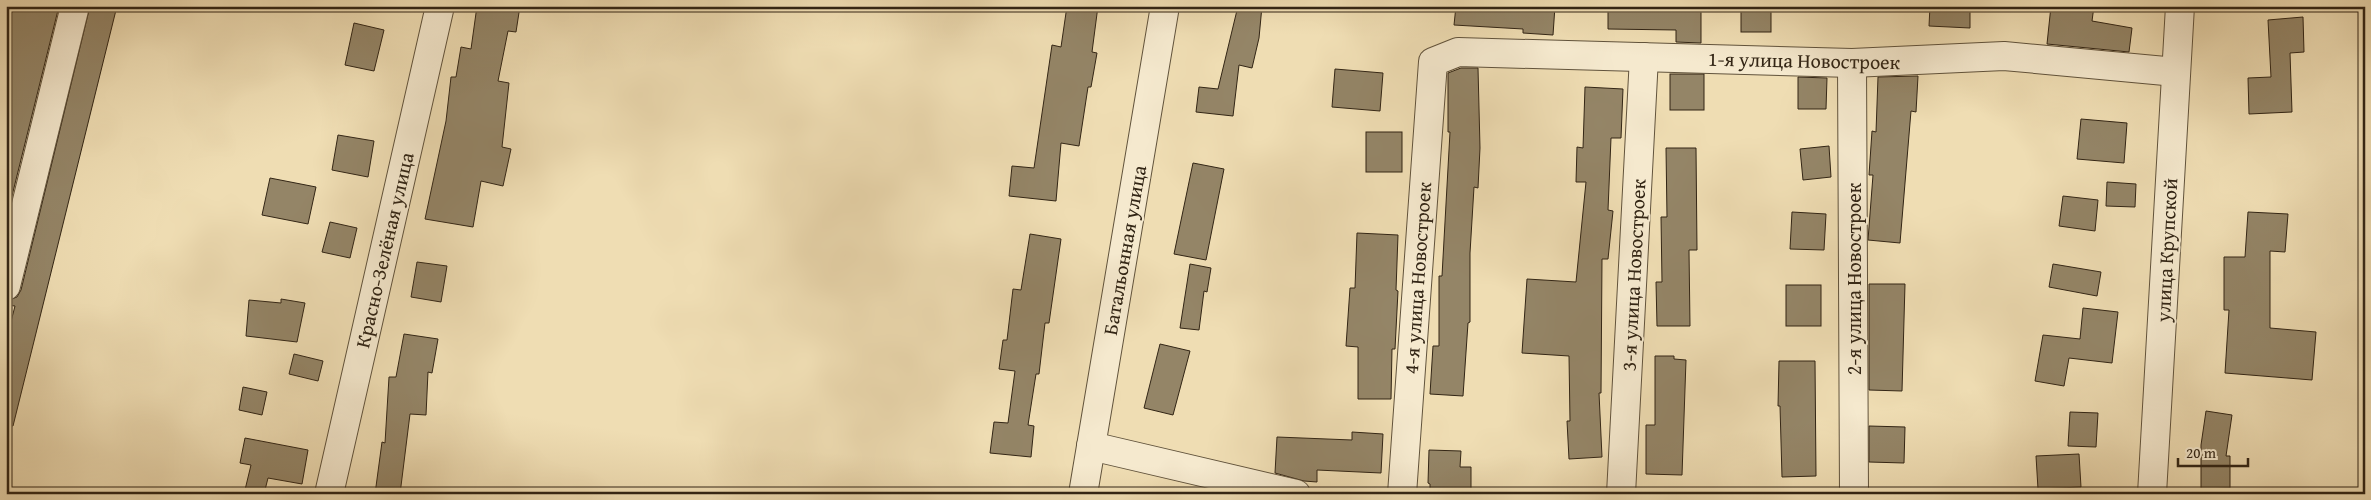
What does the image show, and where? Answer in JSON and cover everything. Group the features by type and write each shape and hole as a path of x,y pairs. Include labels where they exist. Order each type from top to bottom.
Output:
{"street":[{"path":"6,286 75,6"},
{"name":"Красно-Зелёная улица","path":"329,494 440,6"},
{"name":"Батальонная улица","path":"1083,494 1166,6"},
{"name":"улица Крупской","path":"2152,494 2180,6"},
{"name":"1-я улица Новостроек","path":"1433,62 1458,52 1852,63 2004,56 2176,72"},
{"name":"3-я улица Новостроек","path":"1621,494 1644,57"},
{"name":"4-я улица Новостроек","path":"1402,494 1433,62"},
{"name":"2-я улица Новостроек","path":"1852,63 1854,494"},
{"path":"1091,446 1296,494"}],"building":[{"path":"10,6 59,6 6,220 6,19"},
{"path":"90,6 117,6 13,426 6,425 6,341 15,306 6,305 6,301 17,297 21,290"},
{"path":"477,6 520,6 516,32 508,31 498,81 509,83 502,147 511,149 503,186 481,181 473,227 425,219 446,121 451,77 456,77 461,47 471,49"},
{"path":"1067,6 1098,6 1092,52 1097,53 1091,87 1088,87 1079,146 1061,143 1056,201 1009,196 1012,166 1034,168 1052,45 1061,47"},
{"path":"1238,6 1262,6 1259,38 1252,68 1239,65 1233,116 1196,112 1199,87 1218,89"},
{"path":"1456,6 1555,6 1553,35 1523,33 1523,29 1454,25"},
{"path":"1608,6 1701,7 1701,43 1676,42 1676,30 1608,29"},
{"path":"1741,6 1771,6 1771,32 1741,32"},
{"path":"1930,6 1970,6 1970,28 1929,26"},
{"path":"2051,6 2094,6 2092,21 2132,28 2129,52 2047,44"},
{"path":"2303,17 2304,52 2290,53 2292,112 2249,114 2248,78 2271,77 2268,20"},
{"path":"354,23 384,30 374,71 345,65"},
{"path":"1461,68 1478,68 1480,148 1478,188 1474,187 1470,253 1470,322 1468,323 1463,396 1430,394 1433,346 1439,346 1439,276 1442,276 1450,132 1448,132 1448,73"},
{"path":"1335,69 1383,73 1380,111 1332,107"},
{"path":"1670,74 1704,74 1704,110 1670,110"},
{"path":"1918,76 1916,112 1911,111 1900,243 1868,240 1873,175 1869,175 1872,131 1876,132 1878,77"},
{"path":"1798,77 1827,78 1826,109 1798,109"},
{"path":"1585,87 1623,89 1621,138 1611,138 1608,210 1613,211 1608,259 1602,259 1601,393 1599,393 1602,457 1569,459 1567,421 1570,421 1569,356 1522,353 1527,279 1576,282 1586,182 1576,182 1577,147 1583,148"},
{"path":"2081,119 2127,123 2124,163 2077,159"},
{"path":"1366,132 1402,132 1402,172 1366,172"},
{"path":"338,135 374,141 368,177 332,170"},
{"path":"1829,146 1831,177 1803,180 1800,149"},
{"path":"1666,148 1696,148 1697,250 1689,250 1690,326 1657,326 1656,282 1662,282 1661,217 1667,217"},
{"path":"1193,163 1224,169 1206,260 1174,254"},
{"path":"270,178 316,187 308,224 262,215"},
{"path":"2107,182 2136,184 2135,207 2106,206"},
{"path":"2063,196 2098,200 2095,231 2059,226"},
{"path":"1792,212 1826,214 1824,250 1790,249"},
{"path":"2248,212 2288,214 2285,252 2270,251 2270,328 2316,332 2312,380 2225,373 2229,310 2224,310 2224,257 2245,257"},
{"path":"330,222 357,228 350,258 322,252"},
{"path":"1357,233 1398,235 1396,290 1398,291 1395,349 1392,349 1391,399 1358,399 1358,347 1346,346 1350,288 1355,288"},
{"path":"1030,234 1061,239 1049,323 1045,323 1039,374 1036,374 1028,425 1034,426 1031,457 990,453 994,422 1008,423 1015,371 999,369 1003,340 1007,340 1013,289 1021,290"},
{"path":"417,262 447,266 441,302 411,297"},
{"path":"1190,264 1211,268 1207,292 1204,291 1199,330 1180,328"},
{"path":"2053,264 2101,272 2097,296 2049,287"},
{"path":"1869,284 1905,284 1902,391 1869,390"},
{"path":"1786,285 1821,285 1821,326 1786,326"},
{"path":"281,299 305,303 297,342 246,336 249,300 281,303"},
{"path":"2083,308 2118,312 2112,363 2069,358 2064,386 2035,381 2043,335 2080,339"},
{"path":"404,334 438,339 432,373 428,372 426,415 410,414 400,494 375,494 382,442 385,443 389,377 396,377"},
{"path":"1160,344 1190,351 1173,415 1144,408"},
{"path":"294,354 323,361 318,381 289,374"},
{"path":"1655,356 1674,356 1674,359 1686,360 1682,475 1646,474 1646,425 1655,425"},
{"path":"1779,361 1815,361 1816,476 1782,477 1780,406 1778,406"},
{"path":"243,387 267,392 262,415 239,410"},
{"path":"2206,411 2232,415 2226,456 2230,456 2230,488 2201,489 2201,445"},
{"path":"2070,412 2098,413 2096,447 2068,446"},
{"path":"1869,426 1905,427 1904,463 1869,462"},
{"path":"1352,432 1383,434 1381,473 1317,470 1317,482 1304,481 1275,473 1277,437 1352,440"},
{"path":"245,438 308,450 302,484 268,478 264,494 244,494 251,465 240,463"},
{"path":"1429,450 1461,451 1460,467 1471,467 1471,494 1430,494 1430,484 1428,483"},
{"path":"2079,454 2081,487 2038,489 2036,456"}]}
